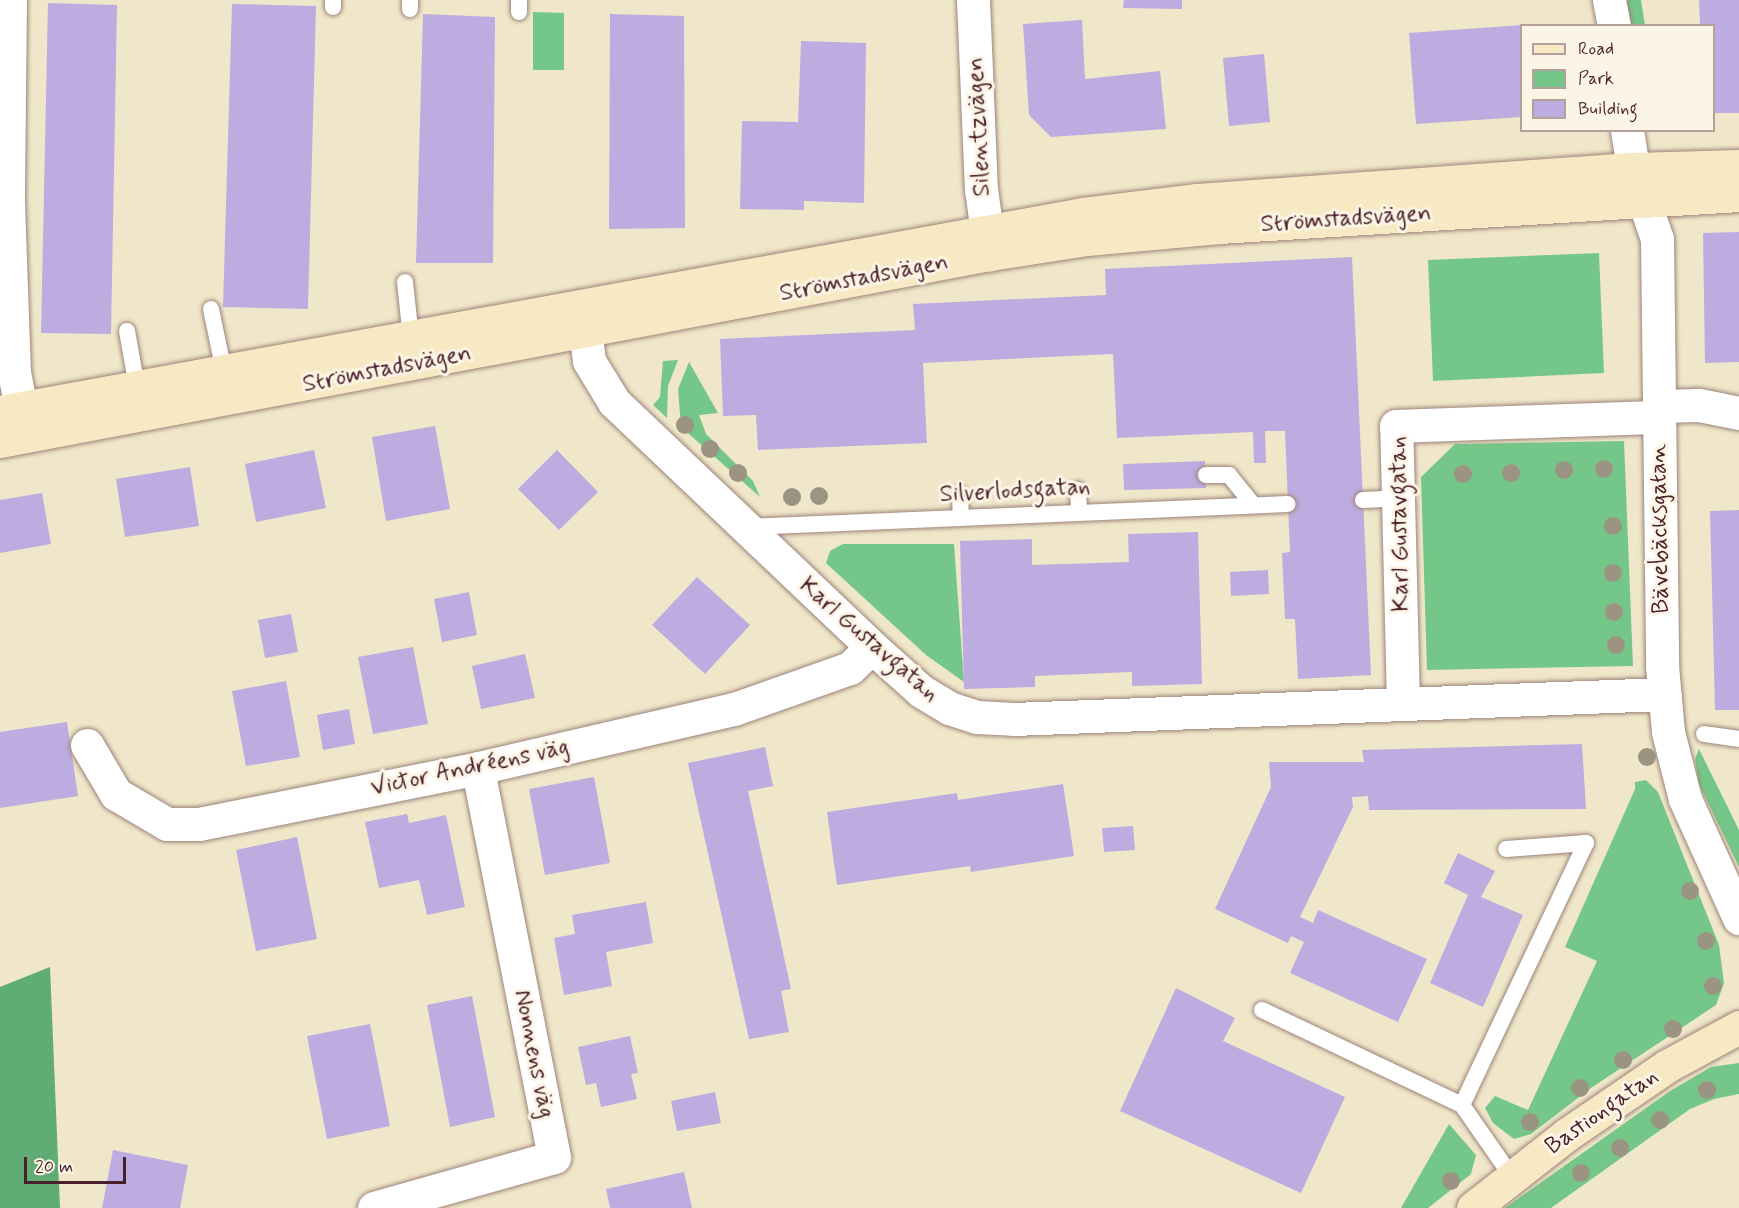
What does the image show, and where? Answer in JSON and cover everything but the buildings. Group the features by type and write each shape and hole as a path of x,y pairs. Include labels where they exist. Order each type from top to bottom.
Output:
{"main road":[{"name":"Strömstadsvägen","path":"12,425 988,242 1197,200 1633,169 1739,166"},
{"name":"Strömstadsvägen","path":"988,242 1739,195"},
{"name":"Strömstadsvägen","path":"12,425 137,387 411,338 584,318"},
{"name":"Bastiongatan","path":"1473,1208 1512,1177 1667,1066 1739,1027"}],"street":[{"path":"10,0 8,202 14,372 12,425"},
{"name":"Silentzvägen","path":"973,0 988,242"},
{"path":"1609,0 1614,24"},
{"name":"Bävebäcksgatan","path":"1628,132 1633,169 1657,238 1665,694 1673,765 1739,918"},
{"name":"Karl Gustavgatan","path":"584,318 589,361 606,392 743,527 872,647 921,691 949,708 977,717 1665,694"},
{"path":"1659,412 1699,405 1739,412"},
{"name":"Karl Gustavgatan","path":"1403,703 1396,426 1659,412"},
{"name":"Victor Andréens väg","path":"87,745 116,794 167,824 199,824 478,768 734,709 850,668 872,647"},
{"name":"Nonnens väg","path":"374,1208 554,1156 478,768"}],"lane":[{"path":"405,282 411,338"},
{"path":"211,309 224,372"},
{"path":"127,331 137,387"},
{"path":"1206,475 1229,475 1253,505"},
{"path":"1078,490 1079,512"},
{"path":"960,494 961,518"},
{"path":"1363,500 1398,498"},
{"name":"Silverlodsgatan","path":"743,527 1288,504"},
{"path":"1704,734 1739,739"},
{"path":"1462,1105 1586,843 1506,849"},
{"path":"1262,1010 1462,1105 1512,1177"}],"green space":[{"path":"1625,0 1641,0 1645,24 1629,24"},
{"path":"533,12 564,13 564,70 533,70"},
{"path":"1599,253 1604,373 1433,381 1428,260"},
{"path":"678,360 668,386 667,418 653,405 660,397 663,361"},
{"path":"689,362 718,413 699,415 706,434 753,481 760,497 681,427 678,389"},
{"path":"1624,441 1633,666 1427,670 1421,477 1455,444"},
{"path":"843,544 954,544 964,682 926,655 826,563 830,551"},
{"path":"1699,749 1739,830 1739,867 1699,784 1695,759"},
{"path":"1646,780 1658,792 1719,945 1724,983 1716,1005 1591,1088 1531,1134 1514,1139 1493,1123 1485,1108 1495,1096 1528,1110 1597,961 1565,947 1635,789 1635,782"},
{"path":"50,967 60,1208 0,1208 0,987"},
{"path":"1739,1063 1739,1094 1714,1099 1690,1109 1551,1208 1505,1208 1670,1091 1711,1067"},
{"path":"1449,1124 1476,1155 1471,1174 1428,1208 1401,1208"}]}
